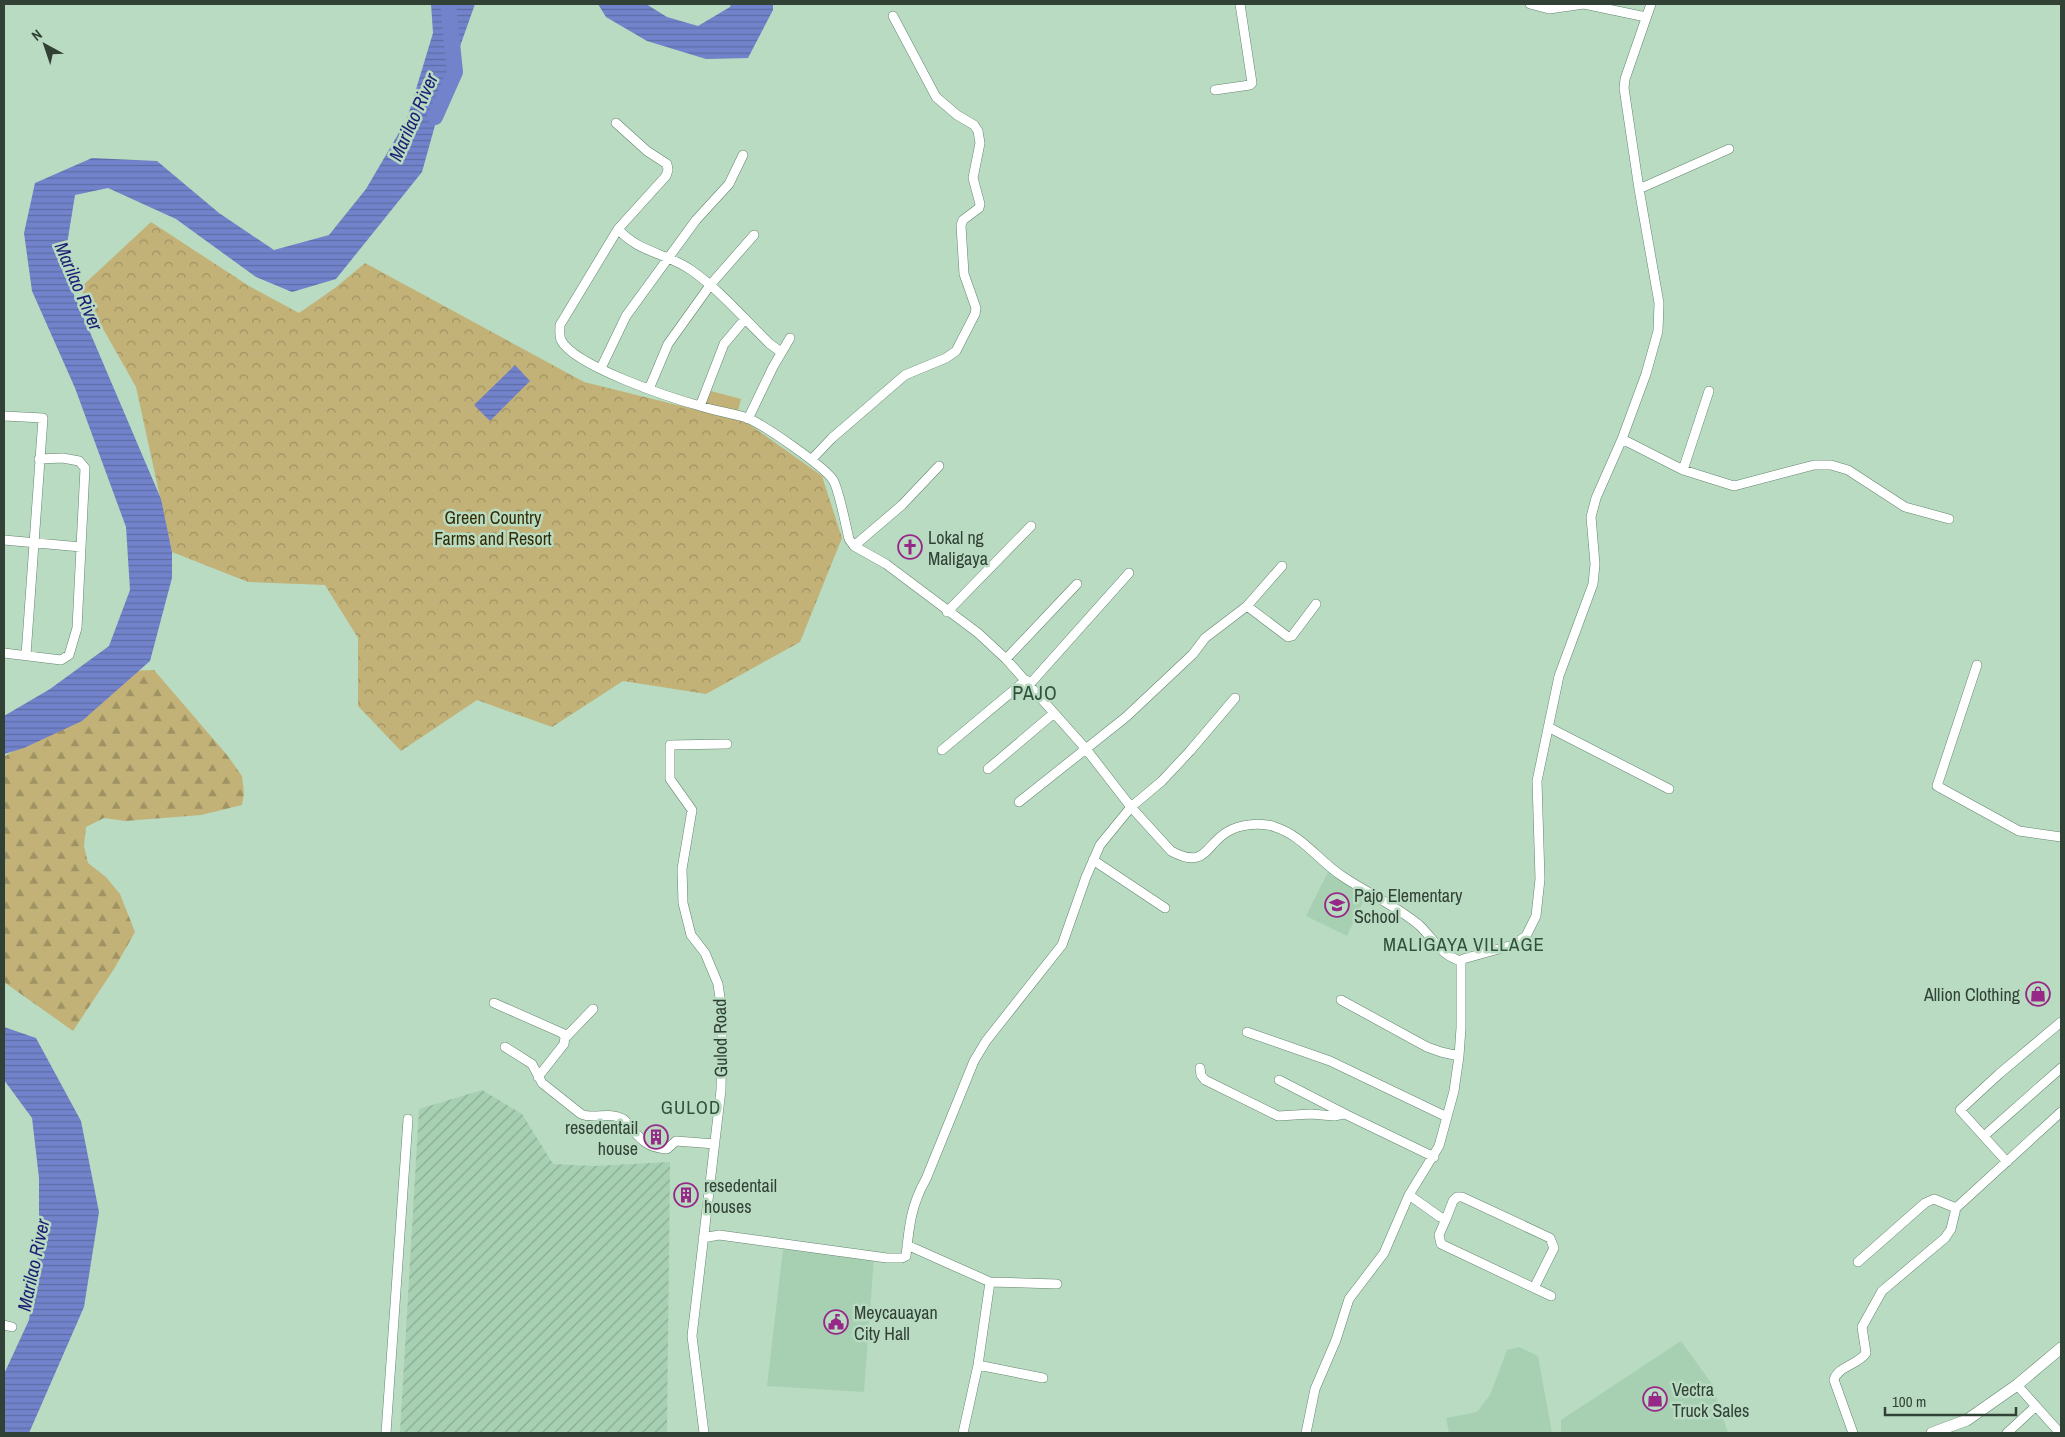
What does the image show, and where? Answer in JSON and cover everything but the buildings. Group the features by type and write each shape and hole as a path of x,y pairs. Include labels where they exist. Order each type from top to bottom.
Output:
{"main road":[{"path":"1932,1433 1964,1422 2017,1385 2061,1348"}],"street":[{"path":"1215,90 1250,85 1252,83 1240,4"},
{"path":"1530,4 1549,9 1584,4 1646,17"},
{"path":"1461,961 1463,958 1514,945 1526,936 1536,916 1540,878 1537,781 1548,727 1559,676 1593,584 1595,564 1592,517 1594,507 1646,374 1658,331 1659,303 1624,88 1625,79 1651,4"},
{"path":"812,459 832,438 905,375 946,358 956,350 975,314 975,303 964,274 961,225 963,220 979,208 980,204 973,178 980,136 974,125 957,115 936,97 893,16"},
{"path":"616,123 647,151 667,164 668,170 666,176 618,229 560,325 562,342 574,353 601,368 649,389 748,419 812,459 834,480 849,539 854,546 886,564 947,612 978,633 1006,659 1086,749 1131,806 1171,851 1194,858 1202,856 1228,831 1251,824 1266,824 1291,833 1341,876 1380,898 1418,925 1449,958 1461,961"},
{"path":"1639,189 1729,149"},
{"path":"601,368 626,316 696,220 729,184 743,154"},
{"path":"618,229 636,245 683,264 711,284 770,344 781,352"},
{"path":"649,389 668,344 711,284 754,235"},
{"path":"700,406 724,344 745,319"},
{"path":"748,419 781,352 790,338"},
{"path":"1683,470 1709,391"},
{"path":"4,416 43,418 26,655"},
{"path":"1622,439 1683,470 1738,486 1814,465 1831,465 1848,470 1905,507 1949,519"},
{"path":"4,653 61,660 68,655 77,628 84,468 79,461 63,458 39,459"},
{"path":"854,546 902,506 939,466"},
{"path":"947,612 1031,526"},
{"path":"4,540 81,548"},
{"path":"1019,802 1086,749 1162,684 1193,654 1205,638 1247,606 1282,566"},
{"path":"942,750 1028,682 1129,573"},
{"path":"1006,659 1077,584"},
{"path":"1247,606 1288,637 1292,636 1316,604"},
{"path":"1977,665 1936,786 2019,831 2061,837"},
{"path":"703,1238 719,1235 887,1258 902,1258 906,1256 912,1209 916,1196 926,1179 974,1061 986,1041 1062,945 1100,845 1131,806 1162,781 1235,698"},
{"path":"988,769 1054,712"},
{"path":"1548,727 1669,789"},
{"name":"Gulod Road","path":"704,1433 692,1336 716,1144 722,1062 721,1005 718,984 705,953 691,935 683,903 682,869 692,810 670,779 670,745 727,744"},
{"path":"1093,860 1165,908"},
{"path":"1306,1433 1315,1390 1336,1340 1349,1299 1384,1253 1409,1195 1434,1157 1448,1117 1459,1056 1461,961"},
{"path":"1341,1000 1427,1047 1459,1056"},
{"path":"494,1003 562,1033 565,1038"},
{"path":"538,1077 564,1044 565,1038 593,1009"},
{"path":"2007,1162 1960,1110 1999,1074 2061,1022"},
{"path":"1247,1032 1330,1061 1448,1117"},
{"path":"504,1047 532,1064 538,1077 581,1114 586,1116 611,1115 625,1120 643,1142 656,1148 667,1149 676,1141 716,1144"},
{"path":"1200,1068 1201,1075 1206,1080 1278,1116 1311,1114 1334,1116 1344,1114"},
{"path":"1984,1136 2061,1068"},
{"path":"1279,1080 1344,1114 1434,1157"},
{"path":"1853,1433 1834,1380 1835,1375 1862,1359 1866,1353 1862,1327 1882,1291 1945,1238 1951,1229 1956,1208 2061,1112"},
{"path":"386,1433 408,1119"},
{"path":"1409,1195 1440,1217 1446,1218"},
{"path":"1534,1288 1554,1248 1550,1238 1462,1196 1453,1200 1439,1235 1441,1244 1534,1288 1551,1296"},
{"path":"1858,1262 1925,1203 1934,1199 1956,1208"},
{"path":"907,1245 990,1282 1057,1284"},
{"path":"963,1433 978,1365 990,1282"},
{"path":"978,1365 1043,1378"},
{"path":"2017,1385 2060,1433"},
{"path":"2007,1433 2036,1407"}],"shaded area":[{"name":"Pajo Elementary School","path":"1329,870 1367,894 1347,936 1306,916"},
{"path":"482,1090 522,1114 553,1164 594,1166 670,1162 667,1433 400,1433 419,1109"},
{"path":"783,1249 874,1258 864,1392 767,1386"},
{"name":"Vectra Truck Sales","path":"1681,1341 1712,1384 1728,1433 1561,1433 1561,1420"},
{"path":"1519,1347 1538,1356 1552,1433 1449,1433 1446,1418 1477,1412 1490,1395 1507,1350"}],"green space":[{"name":"Green Country Farms and Resort","path":"151,222 249,286 299,313 335,288 365,263 584,382 746,422 822,476 842,538 800,642 706,694 623,681 552,727 477,700 401,751 358,706 358,638 325,585 248,582 172,552 136,387 80,288"},
{"path":"707,390 741,399 737,415 703,407"},
{"path":"154,670 227,755 242,776 244,793 242,805 201,815 125,821 104,818 86,827 84,846 88,863 106,877 120,894 135,932 114,969 73,1031 4,982 4,757 128,671"}],"water":[{"path":"431,4 475,4 446,86 422,172 336,279 292,292 256,277 176,219 108,188 75,195 63,269 161,499 172,552 172,578 150,661 82,721 24,748 4,754 4,716 50,689 109,646 130,590 126,527 75,388 32,291 24,233 35,183 92,158 157,161 219,213 274,250 329,235 366,189 407,119 433,33"},
{"path":"598,4 646,4 667,17 698,26 730,7 731,4 773,4 773,10 748,58 706,59 647,41 606,17"},
{"path":"515,365 530,381 490,421 474,405"},
{"path":"4,1027 36,1038 81,1121 99,1212 84,1307 29,1433 4,1433 4,1374 29,1320 39,1247 39,1178 32,1118 4,1080"}],"waterway":[{"name":"Marilao River","path":"435,117 455,72 448,4"}],"place":[{"name":"Lokal ng Maligaya","path":"910,547"},
{"name":"Pajo Elementary School","path":"1337,905"},
{"name":"Allion Clothing","path":"2038,994"},
{"name":"resedentail house","path":"656,1137"},
{"name":"resedentail houses","path":"686,1195"},
{"name":"Meycauayan City Hall","path":"836,1322"},
{"name":"Vectra Truck Sales","path":"1655,1399"}],"district":[{"name":"PAJO","path":"1035,692"},
{"name":"MALIGAYA VILLAGE","path":"1464,944"},
{"name":"GULOD","path":"691,1107"}]}
